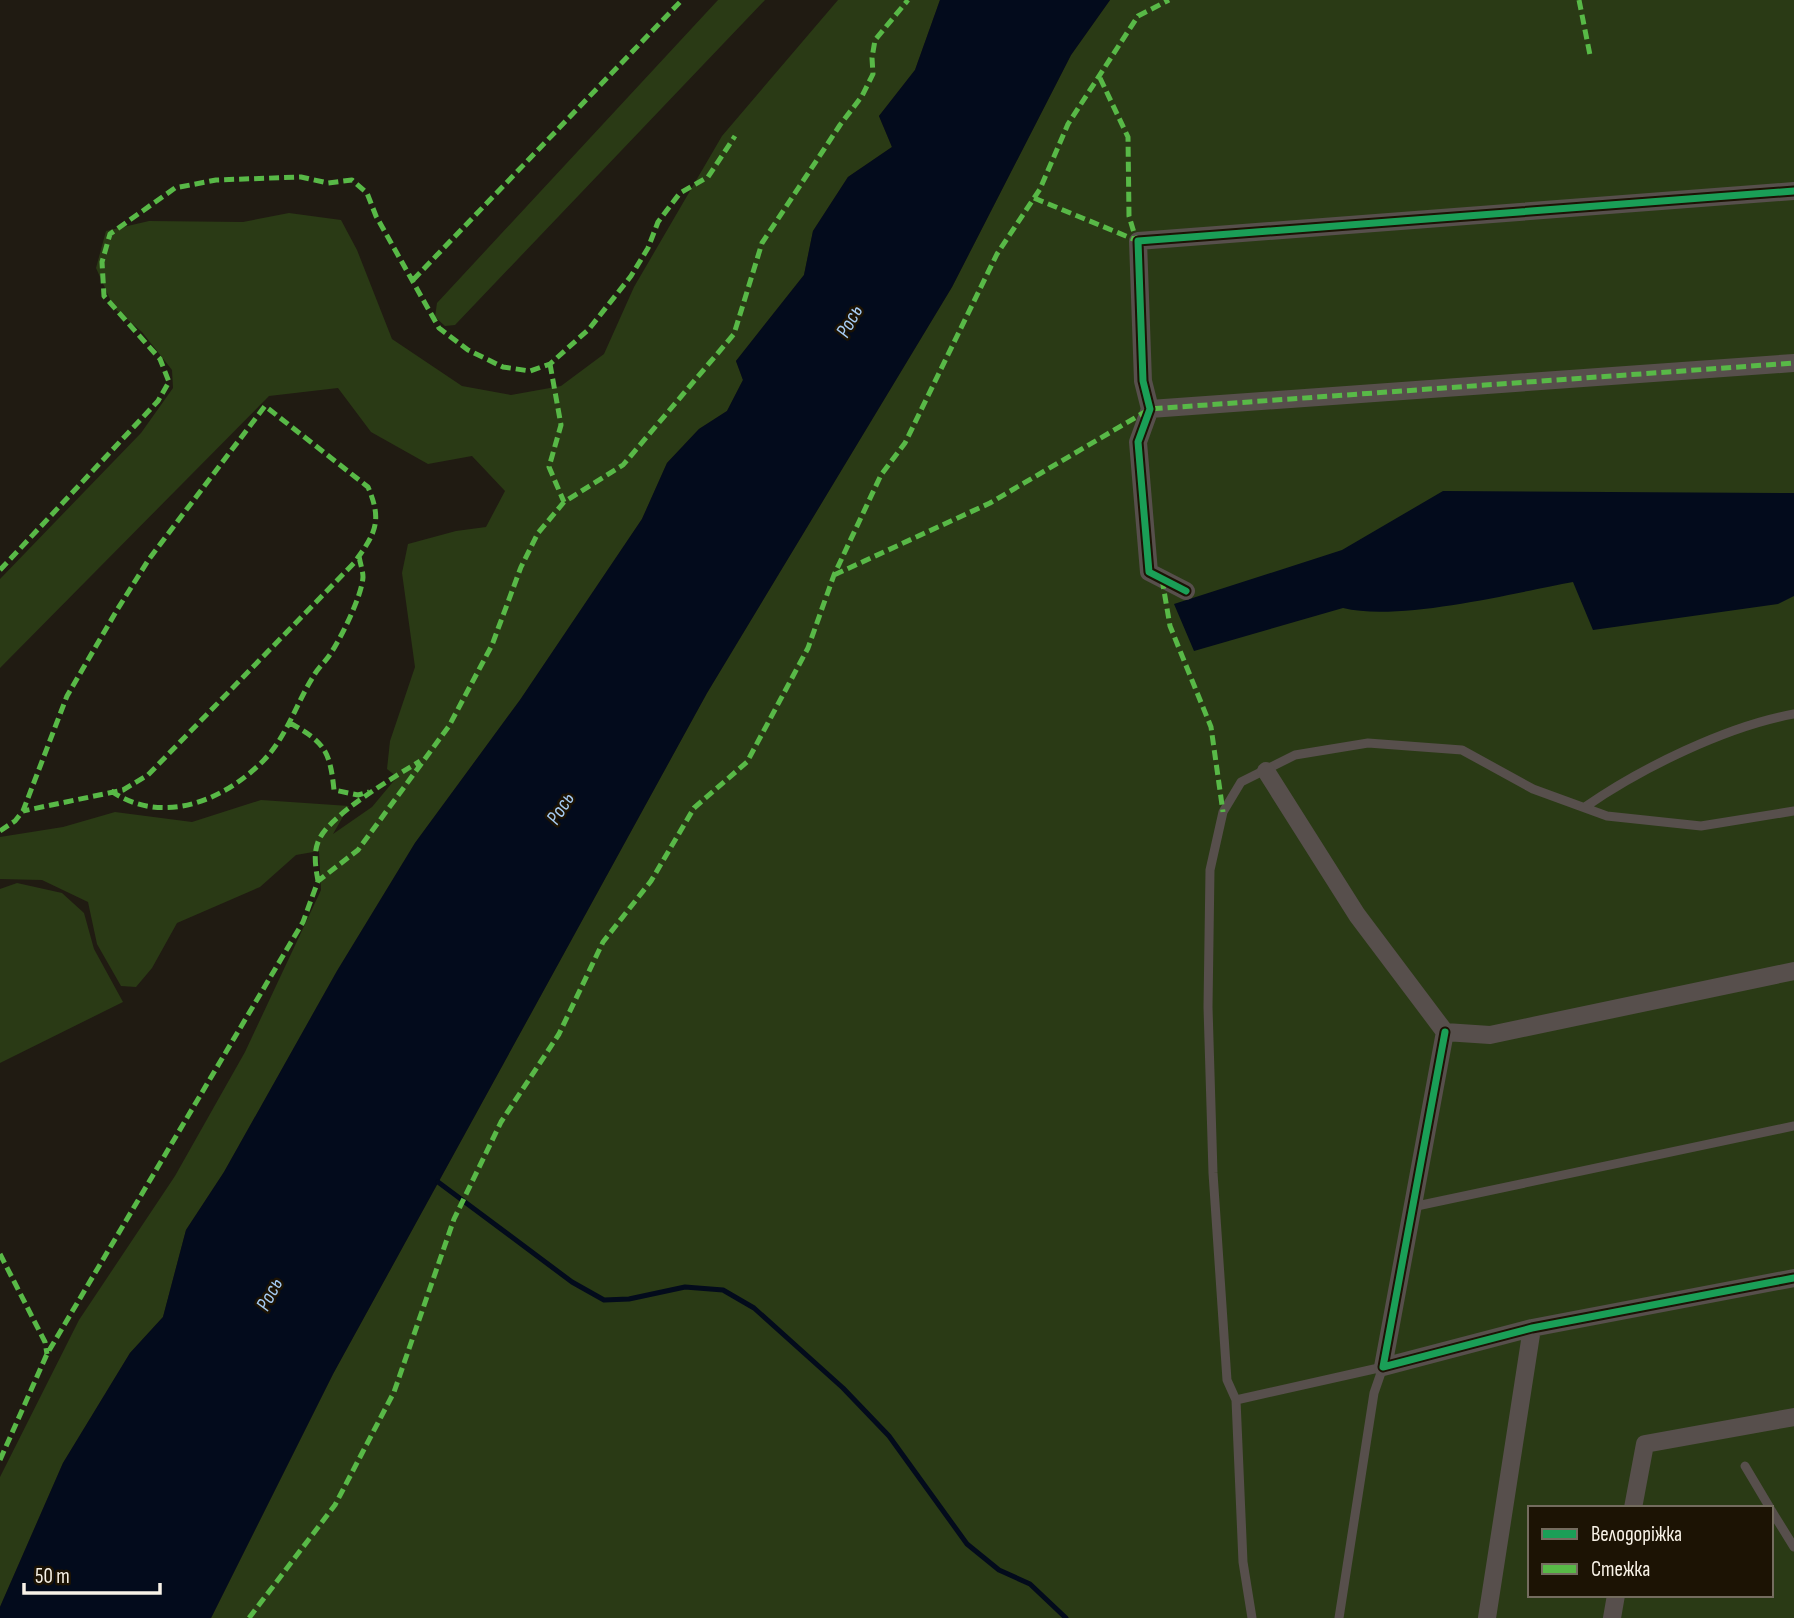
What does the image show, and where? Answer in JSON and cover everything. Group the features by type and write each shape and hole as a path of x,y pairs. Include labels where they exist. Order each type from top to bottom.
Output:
{"street":[{"path":"1186,590 1149,572 1138,442 1150,409 1143,381 1138,241 1794,191"},
{"path":"1150,409 1794,363"},
{"path":"1266,771 1357,915 1446,1032 1383,1367 1532,1328 1794,1278"},
{"path":"1446,1032 1490,1035 1794,971"},
{"path":"1487,1618 1532,1328"},
{"path":"1633,1506 1645,1444 1794,1417"},
{"path":"1612,1618 1616,1597"}],"lane":[{"path":"1585,807 1605,793 1731,729 1794,714"},
{"path":"1252,1618 1243,1562 1236,1400 1227,1380 1213,1173 1208,1007 1210,870 1223,812 1241,782 1295,755 1368,743 1462,750 1533,789 1607,816 1701,826 1794,811"},
{"path":"1412,1207 1794,1126"},
{"path":"1236,1400 1383,1367"},
{"path":"1339,1618 1374,1393 1383,1367"},
{"path":"1745,1466 1769,1506"},
{"path":"1773,1512 1794,1548"}],"green space":[{"path":"718,0 765,0 455,325 445,326 435,317 437,303"},
{"path":"838,0 940,0 915,70 879,116 892,147 848,177 813,231 804,275 736,361 743,380 727,411 699,429 667,463 642,519 520,700 415,843 337,971 224,1172 186,1230 163,1317 130,1353 63,1463 0,1607 0,1477 79,1320 175,1176 245,1052 321,890 319,851 296,855 260,887 177,923 152,968 136,987 121,986 97,944 88,902 42,880 0,879 0,837 63,827 115,812 192,822 261,800 349,806 333,834 372,807 397,777 387,769 390,741 415,667 402,573 408,544 456,531 486,527 505,491 472,456 428,464 371,432 338,388 269,396 0,668 0,579 141,433 173,388 172,370 142,332 114,308 96,268 106,231 149,221 243,222 289,213 341,220 357,250 392,339 462,386 511,395 561,386 604,354 634,287 722,136"},
{"path":"1110,0 1794,0 1794,1618 211,1618 333,1374 707,693 952,287 1071,55"},
{"path":"17,883 62,893 84,913 94,949 123,1002 0,1063 0,889"}],"water":[{"name":"Рось","path":"940,0 1110,0 1071,55 952,287 707,693 333,1374 211,1618 0,1618 0,1607 63,1463 130,1353 163,1317 186,1230 224,1172 337,971 415,843 520,700 642,519 667,463 699,429 727,411 743,380 736,361 804,275 813,231 848,177 892,147 879,116 915,70"},
{"path":"1443,491 1794,493 1794,596 1778,604 1593,630 1573,582 1425,609 1366,611 1343,608 1194,651 1174,604 1342,550"}],"waterway":[{"path":"438,1182 572,1282 604,1300 629,1299 685,1287 723,1290 754,1308 843,1388 889,1436 967,1544 999,1570 1030,1584 1066,1618"}],"marked path":[{"path":"413,280 682,0"},
{"path":"0,1460 47,1354 303,922 318,881 358,850 449,726 492,645 521,567 538,533 564,502 623,465 734,334 762,243 862,96 873,74 875,40 908,0"},
{"path":"249,1618 335,1505 394,1392 454,1219 501,1122 559,1034 603,942 651,881 694,808 747,762 808,648 834,575 881,475 905,443 997,254 1040,189 1068,124 1138,16 1169,0"},
{"path":"1579,0 1590,55"},
{"path":"1100,78 1128,137 1129,216 1138,246"},
{"path":"0,570 158,401 169,382 160,359 104,296 102,262 110,234 175,188 216,180 301,177 328,183 352,180 367,193 376,216 439,328 468,350 503,367 530,371 550,364 589,329 631,276 648,248 658,222 680,193 708,177 735,136"},
{"path":"1034,198 1138,241 1145,240"},
{"path":"834,575 990,503 1150,409 1794,363"},
{"path":"550,364 561,425 549,467 564,502"},
{"path":"0,831 15,821 23,811 67,696 117,610 149,559 265,406 368,487 376,519 372,535 354,563 148,775 123,790 23,811"},
{"path":"111,791 151,807 192,804 230,787 264,760 279,741 316,671 334,649 350,618 362,585 359,556"},
{"path":"1162,579 1170,626 1211,727 1223,812"},
{"path":"290,723 311,736 323,749 330,765 334,790 358,795 369,792"},
{"path":"318,881 316,852 324,831 363,797 420,761"},
{"path":"0,1254 45,1342 47,1354"}],"cycle path":[{"path":"1186,591 1149,572 1138,442 1150,409 1143,381 1138,241 1794,191"},
{"path":"1445,1032 1383,1367 1532,1328 1794,1278"}]}
